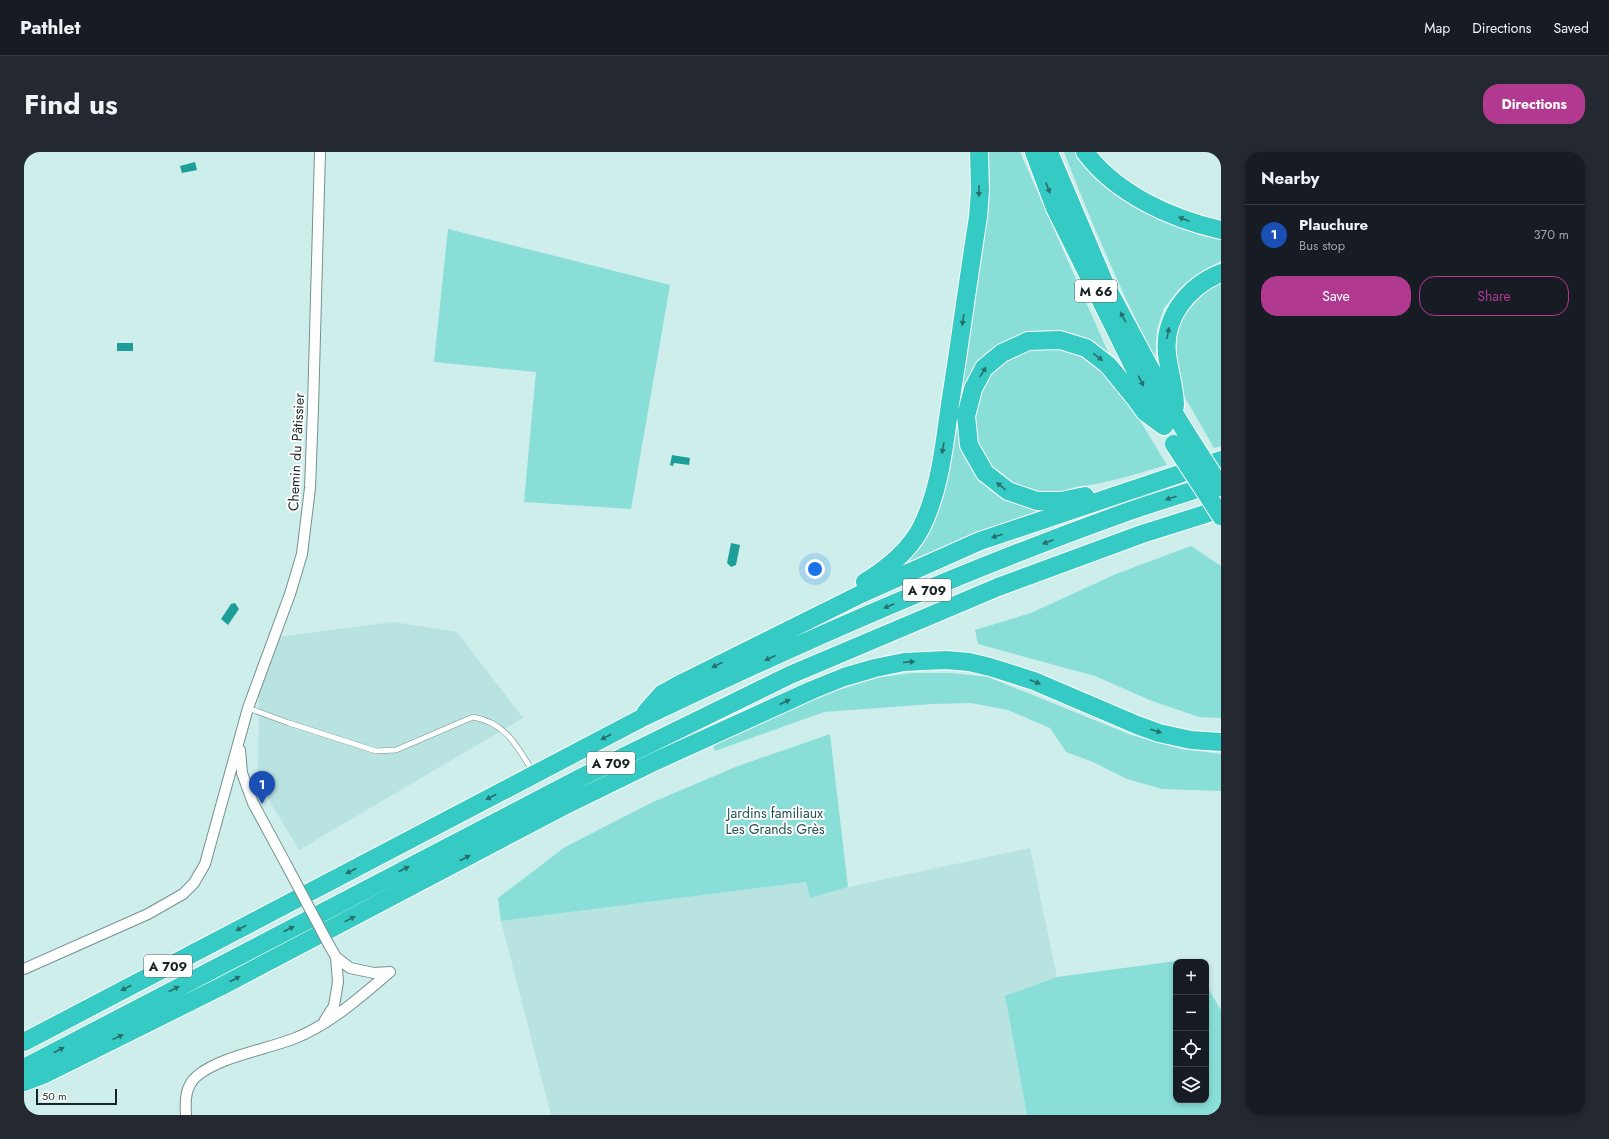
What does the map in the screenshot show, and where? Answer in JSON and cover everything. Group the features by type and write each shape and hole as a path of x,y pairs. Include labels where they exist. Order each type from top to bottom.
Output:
{"highway":[{"path":"802,622 819,608 868,580 900,557 912,542 927,514 935,490 941,460 978,217 980,152"},
{"name":"M 66","path":"1034,152 1055,208 1182,441 1221,516"},
{"name":"M 66","path":"1049,152 1105,284 1169,419"},
{"path":"1086,152 1090,158 1117,184 1146,202 1184,220 1221,230"},
{"path":"1140,487 1121,486 1061,501 1037,501 1008,492 985,473 969,445 966,416 973,389 984,368 1002,353 1028,341 1060,340 1086,348 1108,365 1135,398 1144,412 1169,419 1175,393 1169,368 1167,332 1174,312 1185,298 1200,285 1211,277 1221,273"},
{"name":"M 66","path":"1182,441 1221,487"},
{"path":"640,718 662,694 802,622 885,583 980,541 1221,460"},
{"name":"A 709","path":"24,1042 640,718 735,673 962,575 1124,513 1221,482"},
{"name":"A 709","path":"24,1068 584,776 790,675 998,587 1142,534 1221,509"},
{"path":"24,1082 51,1071 222,986 562,807 663,758 812,690 844,677 874,668 904,662 946,660 969,662 1034,681 1159,733 1191,740 1221,742"}],"street":[{"name":"Chemin du Pâtissier","path":"24,969 148,914 183,894 194,883 205,864 248,708 290,594 305,539 310,488 314,408 320,152"},
{"path":"186,1115 185,1095 196,1077 214,1064 294,1038 322,1025 357,1000 390,972 374,972 350,968 336,957 253,802 242,773 239,742"},
{"path":"322,1025 334,1006 338,982 336,957"}],"lane":[{"path":"248,708 376,751 396,750 473,717 484,719 512,739 534,774"}],"shaded area":[{"path":"195,162 197,170 182,173 180,166"},
{"path":"117,343 133,343 133,351 117,351"},
{"path":"672,455 690,458 689,465 674,463 673,466 670,465"},
{"path":"731,543 740,545 736,565 731,567 727,563"},
{"path":"235,603 239,609 228,625 221,619 231,604"},
{"path":"393,622 457,632 523,718 299,850 258,782 259,692 278,637"},
{"path":"1030,848 1057,977 1005,997 1027,1115 551,1115 501,921 806,882 810,898 848,887"}],"green space":[{"path":"982,152 1020,152 1111,359 1040,333 985,360 963,442 1037,506 1040,511 904,563 920,544"},
{"path":"1064,152 1079,152 1221,238 1221,261 1198,274 1180,288 1164,308 1157,329 1155,359 1107,256"},
{"path":"448,229 670,285 631,509 524,502 536,372 434,362"},
{"path":"1221,282 1221,446 1214,448 1179,387 1174,342 1180,318 1209,289"},
{"path":"1042,349 1055,349 1074,352 1091,362 1104,374 1128,403 1167,465 1101,483 1076,487 1056,493 1039,492 1026,489 1002,477 985,458 975,439 976,413 982,387 990,374 1003,363 1017,355"},
{"path":"1191,546 1221,566 1221,718 1199,717 1152,701 1095,676 978,644 975,630 1031,613 1116,574"},
{"path":"913,673 952,673 988,677 1131,735 1181,749 1221,754 1221,791 1162,789 1127,779 1093,762 1066,752 1050,728 1008,710 971,703 932,704 824,712 715,751 713,745 822,695 881,677"},
{"name":"Jardins familiaux Les Grands Grès","path":"830,734 848,887 810,898 806,882 501,921 498,898 565,847 653,802 738,766"},
{"path":"1173,961 1173,1103 1209,1103 1209,990 1221,1010 1221,1115 1027,1115 1005,996 1057,977"}],"place":[{"name":"Plauchure","path":"262,804"}]}
